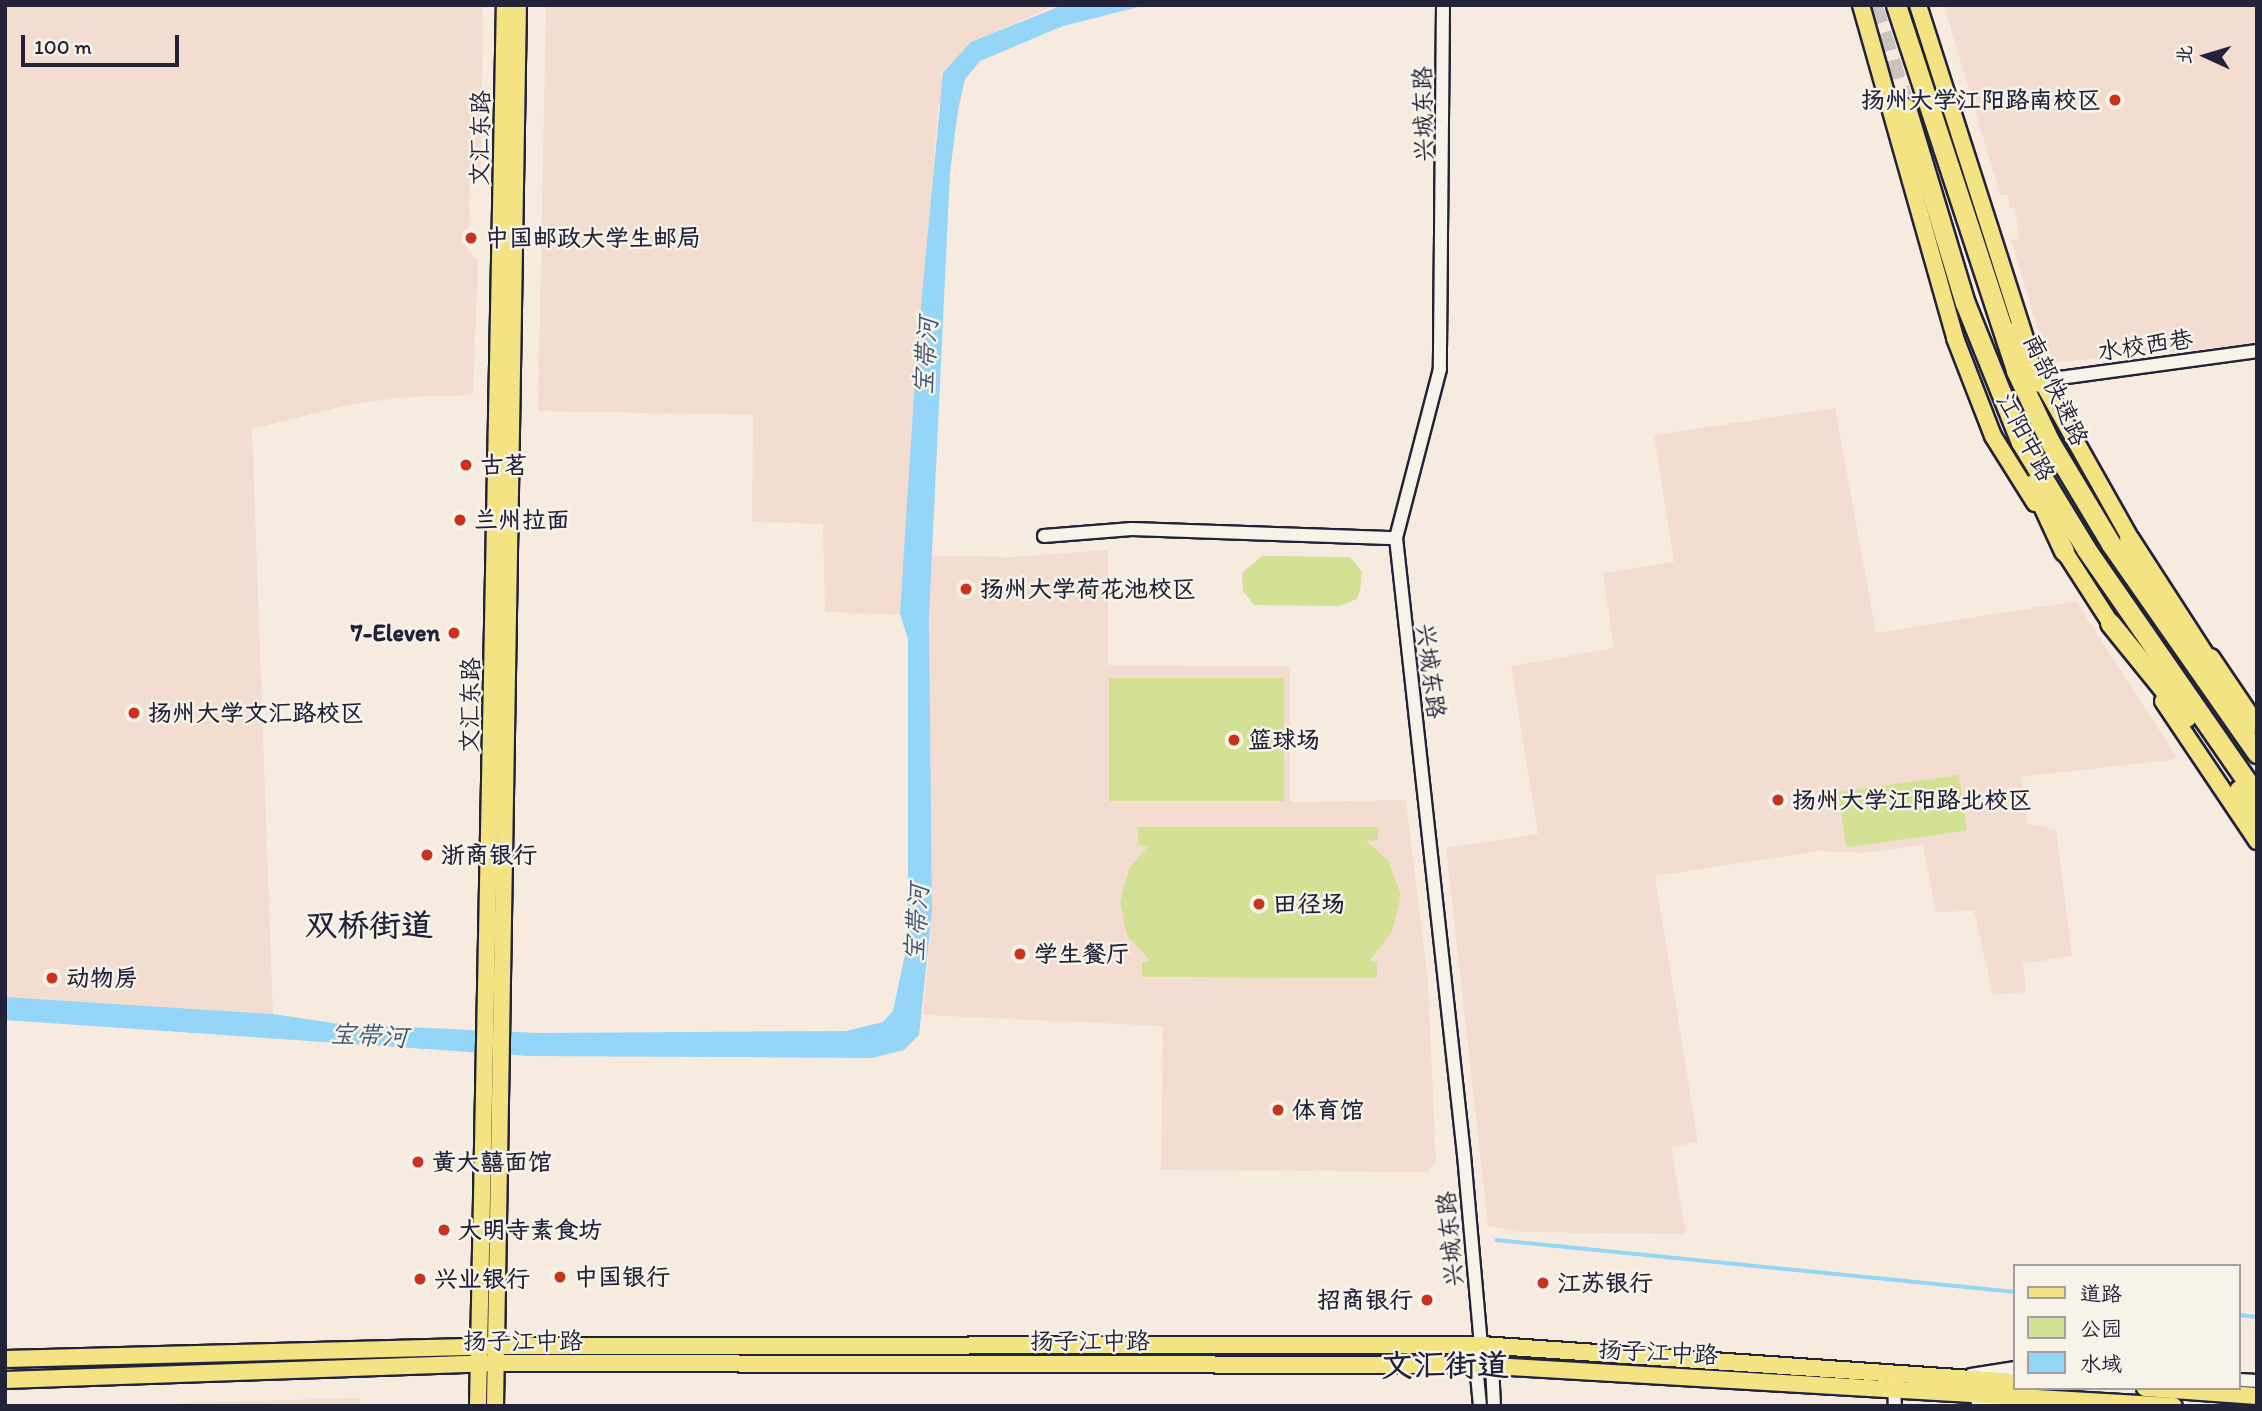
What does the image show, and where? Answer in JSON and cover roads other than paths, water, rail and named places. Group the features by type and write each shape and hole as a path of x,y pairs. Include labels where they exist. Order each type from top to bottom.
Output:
{"highway":[{"name":"南部快速路","path":"1896,5 2016,370 2050,442 2111,544 2257,753"},
{"name":"南部快速路","path":"1906,108 1965,303 2021,442 2085,550 2257,796"},
{"path":"1934,122 1953,162 2006,318 2038,381"},
{"path":"1965,303 1976,352 2064,551"},
{"path":"2129,539 2257,741"},
{"path":"2110,623 2165,688 2257,815"}],"main road":[{"name":"文汇东路","path":"494,985 505,5"},
{"name":"文汇东路","path":"478,1406 487,1354 518,5"},
{"name":"江阳中路","path":"1861,5 1955,338 1993,436 2110,623 2257,841"},
{"name":"江阳中路","path":"1918,5 2038,381 2129,539 2257,725"},
{"name":"扬子江中路","path":"5,1359 1482,1345 2174,1406"},
{"name":"文汇东路","path":"487,1354 495,1406"},
{"name":"扬子江中路","path":"5,1380 487,1354 1484,1365 1894,1381"},
{"name":"扬子江中路","path":"1946,1386 2014,1382"},
{"path":"2218,1390 2254,1391"}],"street":[{"name":"兴城东路","path":"1443,5 1440,369 1396,538 1484,1365 1494,1406"},
{"name":"水校西巷","path":"2038,381 2257,351"},
{"path":"1044,536 1132,529 1396,538"},
{"name":"兴城东路","path":"1480,1406 1484,1365"},
{"path":"1946,1386 2014,1368"},
{"path":"1894,1381 1895,1406"},
{"path":"1946,1386 2002,1406"}],"water":[{"name":"宝带河","path":"1063,5 1146,5 1063,26 980,61 965,79 958,110 950,172 929,616 932,911 919,1035 904,1050 872,1058 528,1056 5,1020 5,997 273,1014 340,1024 539,1033 846,1031 883,1022 893,1011 908,940 908,639 900,614 917,348 943,73 971,42"}],"waterway":[{"path":"1497,1240 2014,1292"},
{"path":"2241,1315 2257,1317"}],"tunnel":[{"path":"1873,5 1906,108"}],"place":[{"name":"扬州大学江阳路南校区","path":"2115,100"},
{"name":"中国邮政大学生邮局","path":"471,238"},
{"name":"古茗","path":"466,465"},
{"name":"兰州拉面","path":"460,520"},
{"name":"扬州大学荷花池校区","path":"966,589"},
{"name":"7-Eleven","path":"454,633"},
{"name":"扬州大学文汇路校区","path":"134,713"},
{"name":"篮球场","path":"1234,740"},
{"name":"扬州大学江阳路北校区","path":"1778,800"},
{"name":"浙商银行","path":"427,855"},
{"name":"田径场","path":"1259,904"},
{"name":"学生餐厅","path":"1020,954"},
{"name":"动物房","path":"52,978"},
{"name":"体育馆","path":"1278,1110"},
{"name":"黄大囍面馆","path":"418,1162"},
{"name":"大明寺素食坊","path":"444,1230"},
{"name":"中国银行","path":"560,1277"},
{"name":"兴业银行","path":"420,1279"},
{"name":"江苏银行","path":"1543,1283"},
{"name":"招商银行","path":"1427,1300"}],"district":[{"name":"双桥街道","path":"369,925"},
{"name":"文汇街道","path":"1445,1365"}]}
